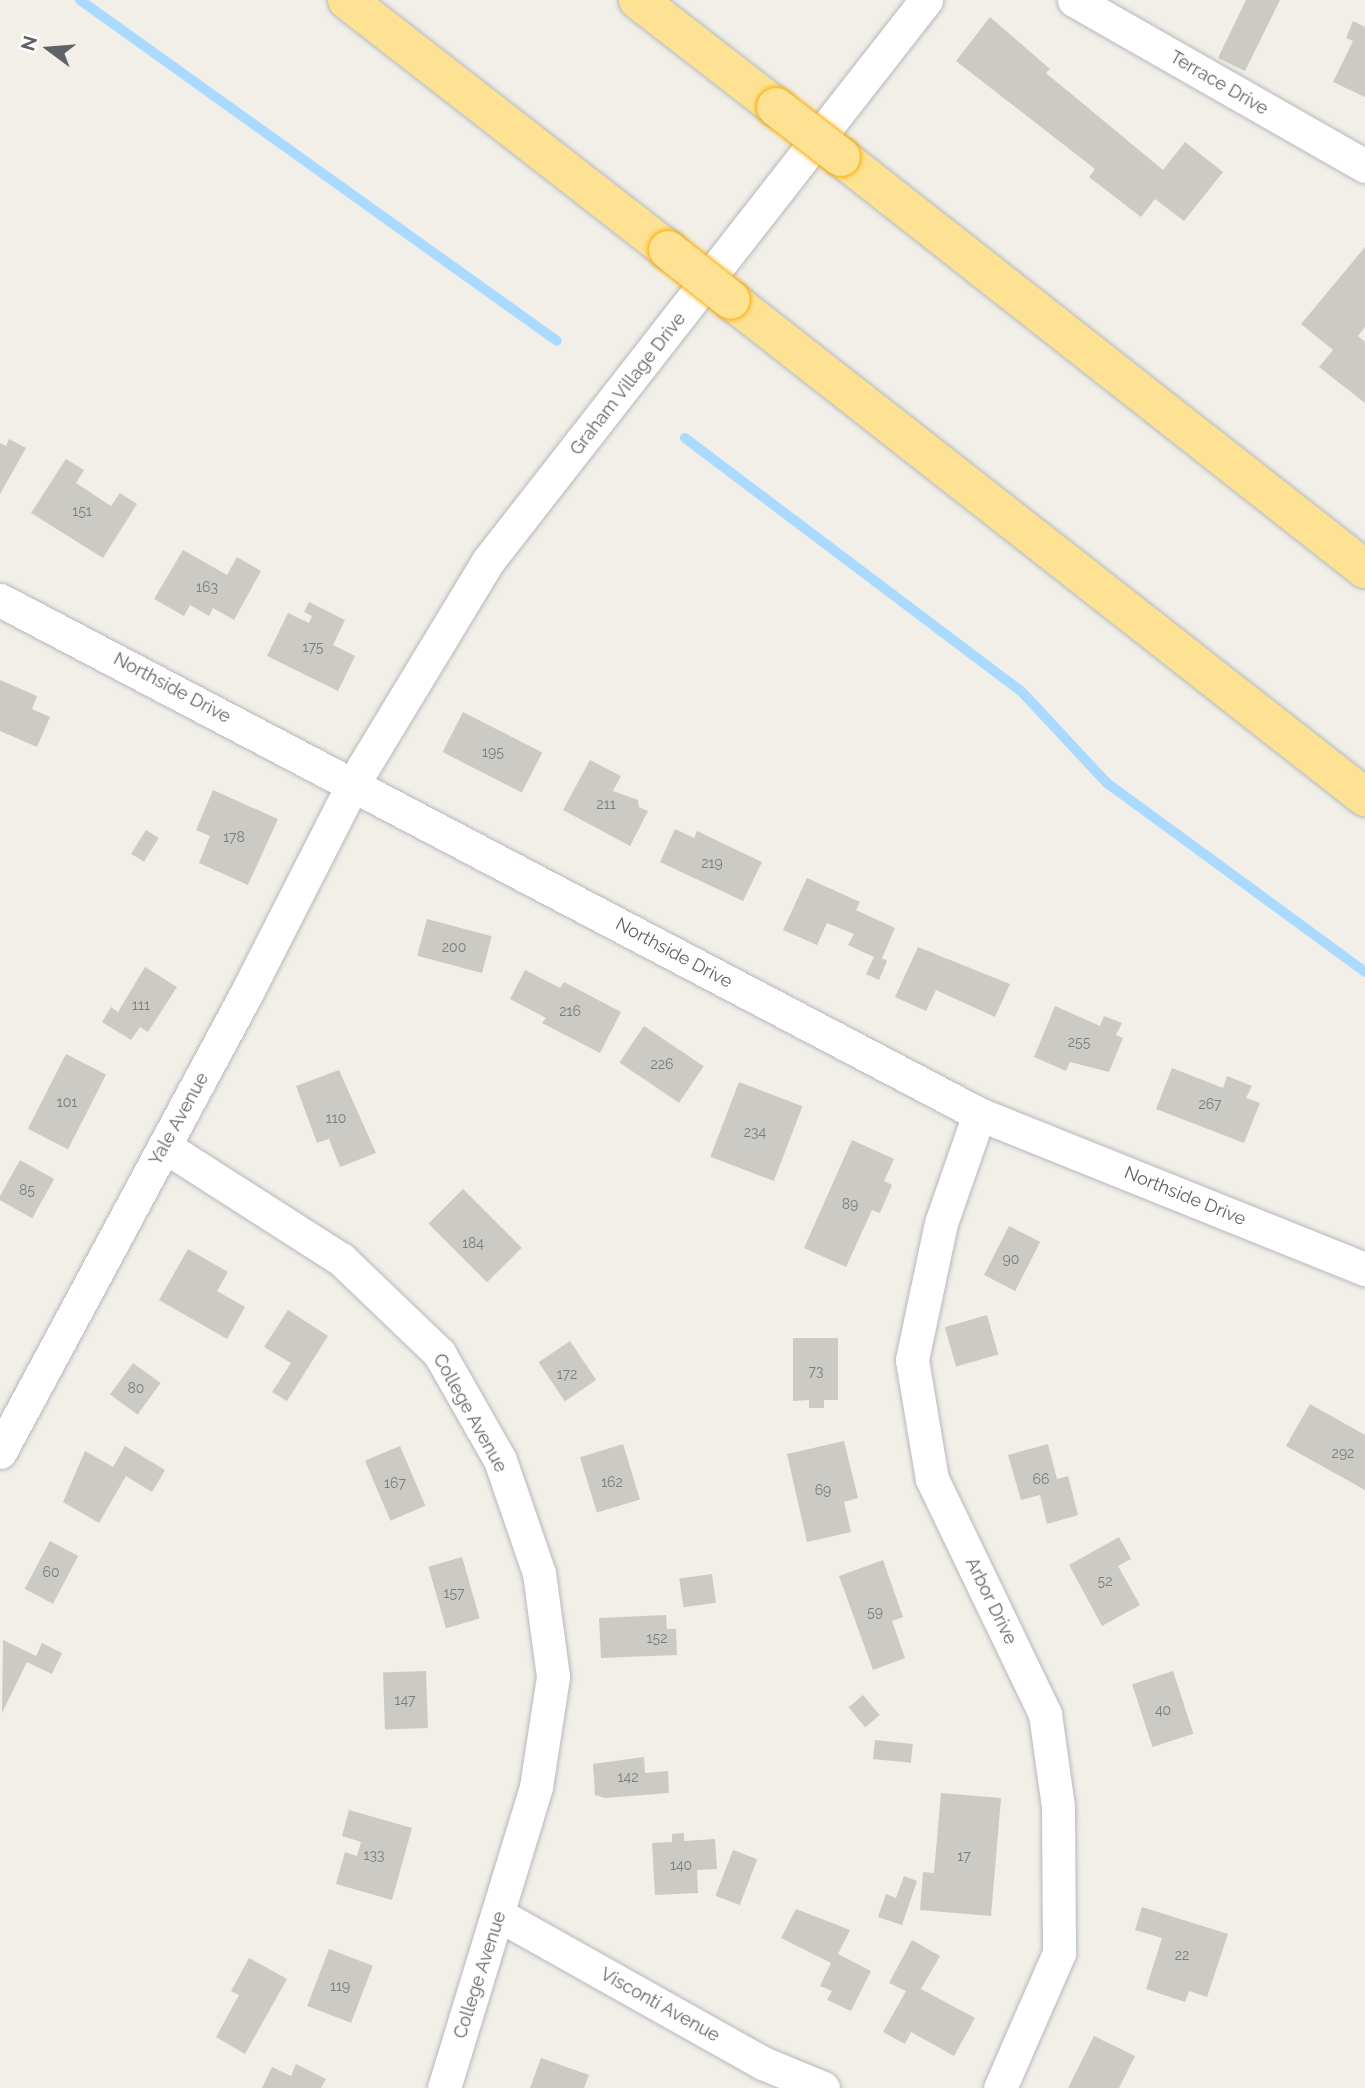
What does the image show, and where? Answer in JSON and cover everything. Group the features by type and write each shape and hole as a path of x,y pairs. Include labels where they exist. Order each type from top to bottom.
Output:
{"highway":[{"path":"347,0 1365,797"},
{"path":"638,0 1365,569"}],"street":[{"name":"Graham Village Drive","path":"353,784 488,561 926,0"},
{"name":"Terrace Drive","path":"1074,0 1365,166"},
{"name":"Northside Drive","path":"0,600 979,1114 1365,1269"},
{"name":"Yale Avenue","path":"0,1452 353,784"},
{"name":"Arbor Drive","path":"979,1114 941,1223 912,1360 932,1479 1045,1714 1058,1806 1059,1953 1000,2088"},
{"name":"College Avenue","path":"163,1146 341,1259 439,1353 500,1460 539,1573 553,1677 536,1787 444,2088"},
{"name":"Visconti Avenue","path":"499,1915 763,2063 824,2088"}],"building":[{"path":"1246,0 1280,0 1245,71 1218,58"},
{"path":"990,17 1050,69 1046,73 1163,170 1185,142 1223,172 1184,221 1155,199 1141,217 1089,177 1095,169 956,61"},
{"path":"1353,21 1365,27 1365,97 1333,82 1353,41 1346,38"},
{"path":"1365,247 1365,327 1358,336 1365,342 1365,403 1319,367 1333,350 1301,324"},
{"path":"9,439 26,448 0,494 0,443 6,446"},
{"path":"66,459 84,470 76,483 111,506 120,493 137,504 103,558 31,513"},
{"path":"183,550 227,575 237,557 261,571 234,620 213,608 209,616 190,605 184,616 154,599"},
{"path":"309,602 345,620 333,645 355,656 338,691 267,656 288,613 309,623 312,616 304,612"},
{"path":"0,680 37,696 32,709 50,717 37,747 0,731"},
{"path":"463,712 542,752 522,793 443,752"},
{"path":"590,760 621,776 613,791 638,800 639,807 648,811 630,846 563,810"},
{"path":"213,790 278,819 248,885 199,863 210,836 196,830"},
{"path":"675,829 694,838 697,831 762,862 743,901 660,862"},
{"path":"146,830 159,838 144,862 131,854"},
{"path":"807,878 860,902 856,910 895,928 882,958 887,961 879,980 866,974 874,957 848,945 854,934 827,923 817,945 783,930"},
{"path":"427,919 492,936 482,973 417,956"},
{"path":"918,947 1010,984 995,1017 936,990 926,1011 895,997"},
{"path":"145,967 177,987 148,1032 140,1027 131,1040 102,1022 111,1007 118,1012"},
{"path":"525,970 560,988 564,982 621,1012 600,1053 542,1023 546,1018 510,999"},
{"path":"1055,1006 1100,1026 1104,1016 1122,1023 1116,1035 1123,1038 1109,1072 1070,1062 1066,1071 1034,1057"},
{"path":"644,1026 704,1066 679,1103 619,1062"},
{"path":"66,1054 106,1074 68,1149 28,1129"},
{"path":"1172,1068 1223,1088 1227,1076 1252,1086 1246,1098 1260,1103 1244,1143 1156,1109"},
{"path":"339,1070 376,1153 340,1167 329,1139 317,1143 296,1086"},
{"path":"739,1082 802,1106 774,1181 710,1157"},
{"path":"852,1140 894,1159 884,1181 892,1185 880,1213 872,1210 846,1267 804,1248"},
{"path":"20,1160 54,1179 32,1218 0,1200"},
{"path":"463,1189 522,1248 487,1282 428,1224"},
{"path":"1009,1226 1040,1242 1015,1291 984,1275"},
{"path":"188,1249 228,1272 217,1291 245,1307 227,1339 159,1300"},
{"path":"288,1310 328,1336 287,1401 272,1392 291,1363 264,1347"},
{"path":"987,1315 998,1354 956,1367 945,1327"},
{"path":"793,1338 838,1338 838,1400 824,1400 824,1408 809,1408 809,1400 793,1401"},
{"path":"570,1341 596,1380 565,1401 538,1362"},
{"path":"133,1363 161,1383 138,1415 110,1395"},
{"path":"1310,1404 1365,1435 1365,1490 1286,1446"},
{"path":"844,1441 858,1498 844,1502 851,1532 807,1542 787,1454"},
{"path":"623,1444 640,1499 597,1513 580,1457"},
{"path":"1048,1444 1057,1479 1068,1476 1078,1515 1047,1524 1040,1495 1021,1500 1008,1455"},
{"path":"125,1446 165,1470 152,1492 126,1476 99,1523 63,1502 85,1451 113,1467"},
{"path":"400,1446 425,1506 390,1521 365,1461"},
{"path":"1119,1537 1131,1559 1118,1566 1140,1605 1102,1626 1069,1565"},
{"path":"50,1541 78,1556 53,1604 25,1589"},
{"path":"462,1557 480,1619 446,1628 428,1567"},
{"path":"883,1560 903,1617 892,1621 905,1658 873,1670 839,1576"},
{"path":"712,1574 716,1603 683,1607 679,1579"},
{"path":"666,1615 667,1629 676,1629 677,1655 601,1658 599,1618"},
{"path":"3,1640 36,1656 42,1643 62,1653 52,1674 27,1662 2,1713"},
{"path":"426,1671 428,1728 385,1729 383,1673"},
{"path":"1173,1671 1193,1734 1152,1747 1132,1684"},
{"path":"863,1695 880,1715 865,1727 848,1707"},
{"path":"875,1740 913,1744 911,1763 873,1759"},
{"path":"644,1757 645,1773 668,1771 669,1793 605,1798 595,1795 593,1764"},
{"path":"941,1793 1001,1798 991,1916 920,1910 923,1872 934,1873"},
{"path":"349,1810 412,1828 392,1900 336,1884 345,1852 357,1856 361,1842 342,1836"},
{"path":"684,1833 684,1841 715,1839 717,1869 697,1870 698,1893 655,1895 652,1843 672,1842 672,1834"},
{"path":"733,1850 757,1859 740,1905 715,1896"},
{"path":"904,1876 917,1881 902,1925 878,1917 886,1894 896,1898"},
{"path":"1142,1907 1228,1934 1207,1997 1189,1991 1185,2002 1146,1989 1162,1938 1135,1930"},
{"path":"796,1909 850,1930 838,1954 871,1971 851,2011 827,2000 832,1991 820,1986 831,1963 781,1938"},
{"path":"912,1940 940,1956 921,1989 975,2018 954,2056 911,2032 905,2044 883,2032 906,1991 889,1983"},
{"path":"329,1949 373,1966 351,2023 307,2006"},
{"path":"249,1958 287,1979 245,2054 216,2037 239,1995 231,1991"},
{"path":"1094,2036 1135,2056 1119,2088 1068,2088"},
{"path":"541,2058 589,2075 584,2088 530,2088"},
{"path":"296,2064 326,2079 321,2088 262,2088 272,2067 291,2076"}],"waterway":[{"path":"80,0 557,341"},
{"path":"685,438 1022,692 1107,783 1365,972"}]}
